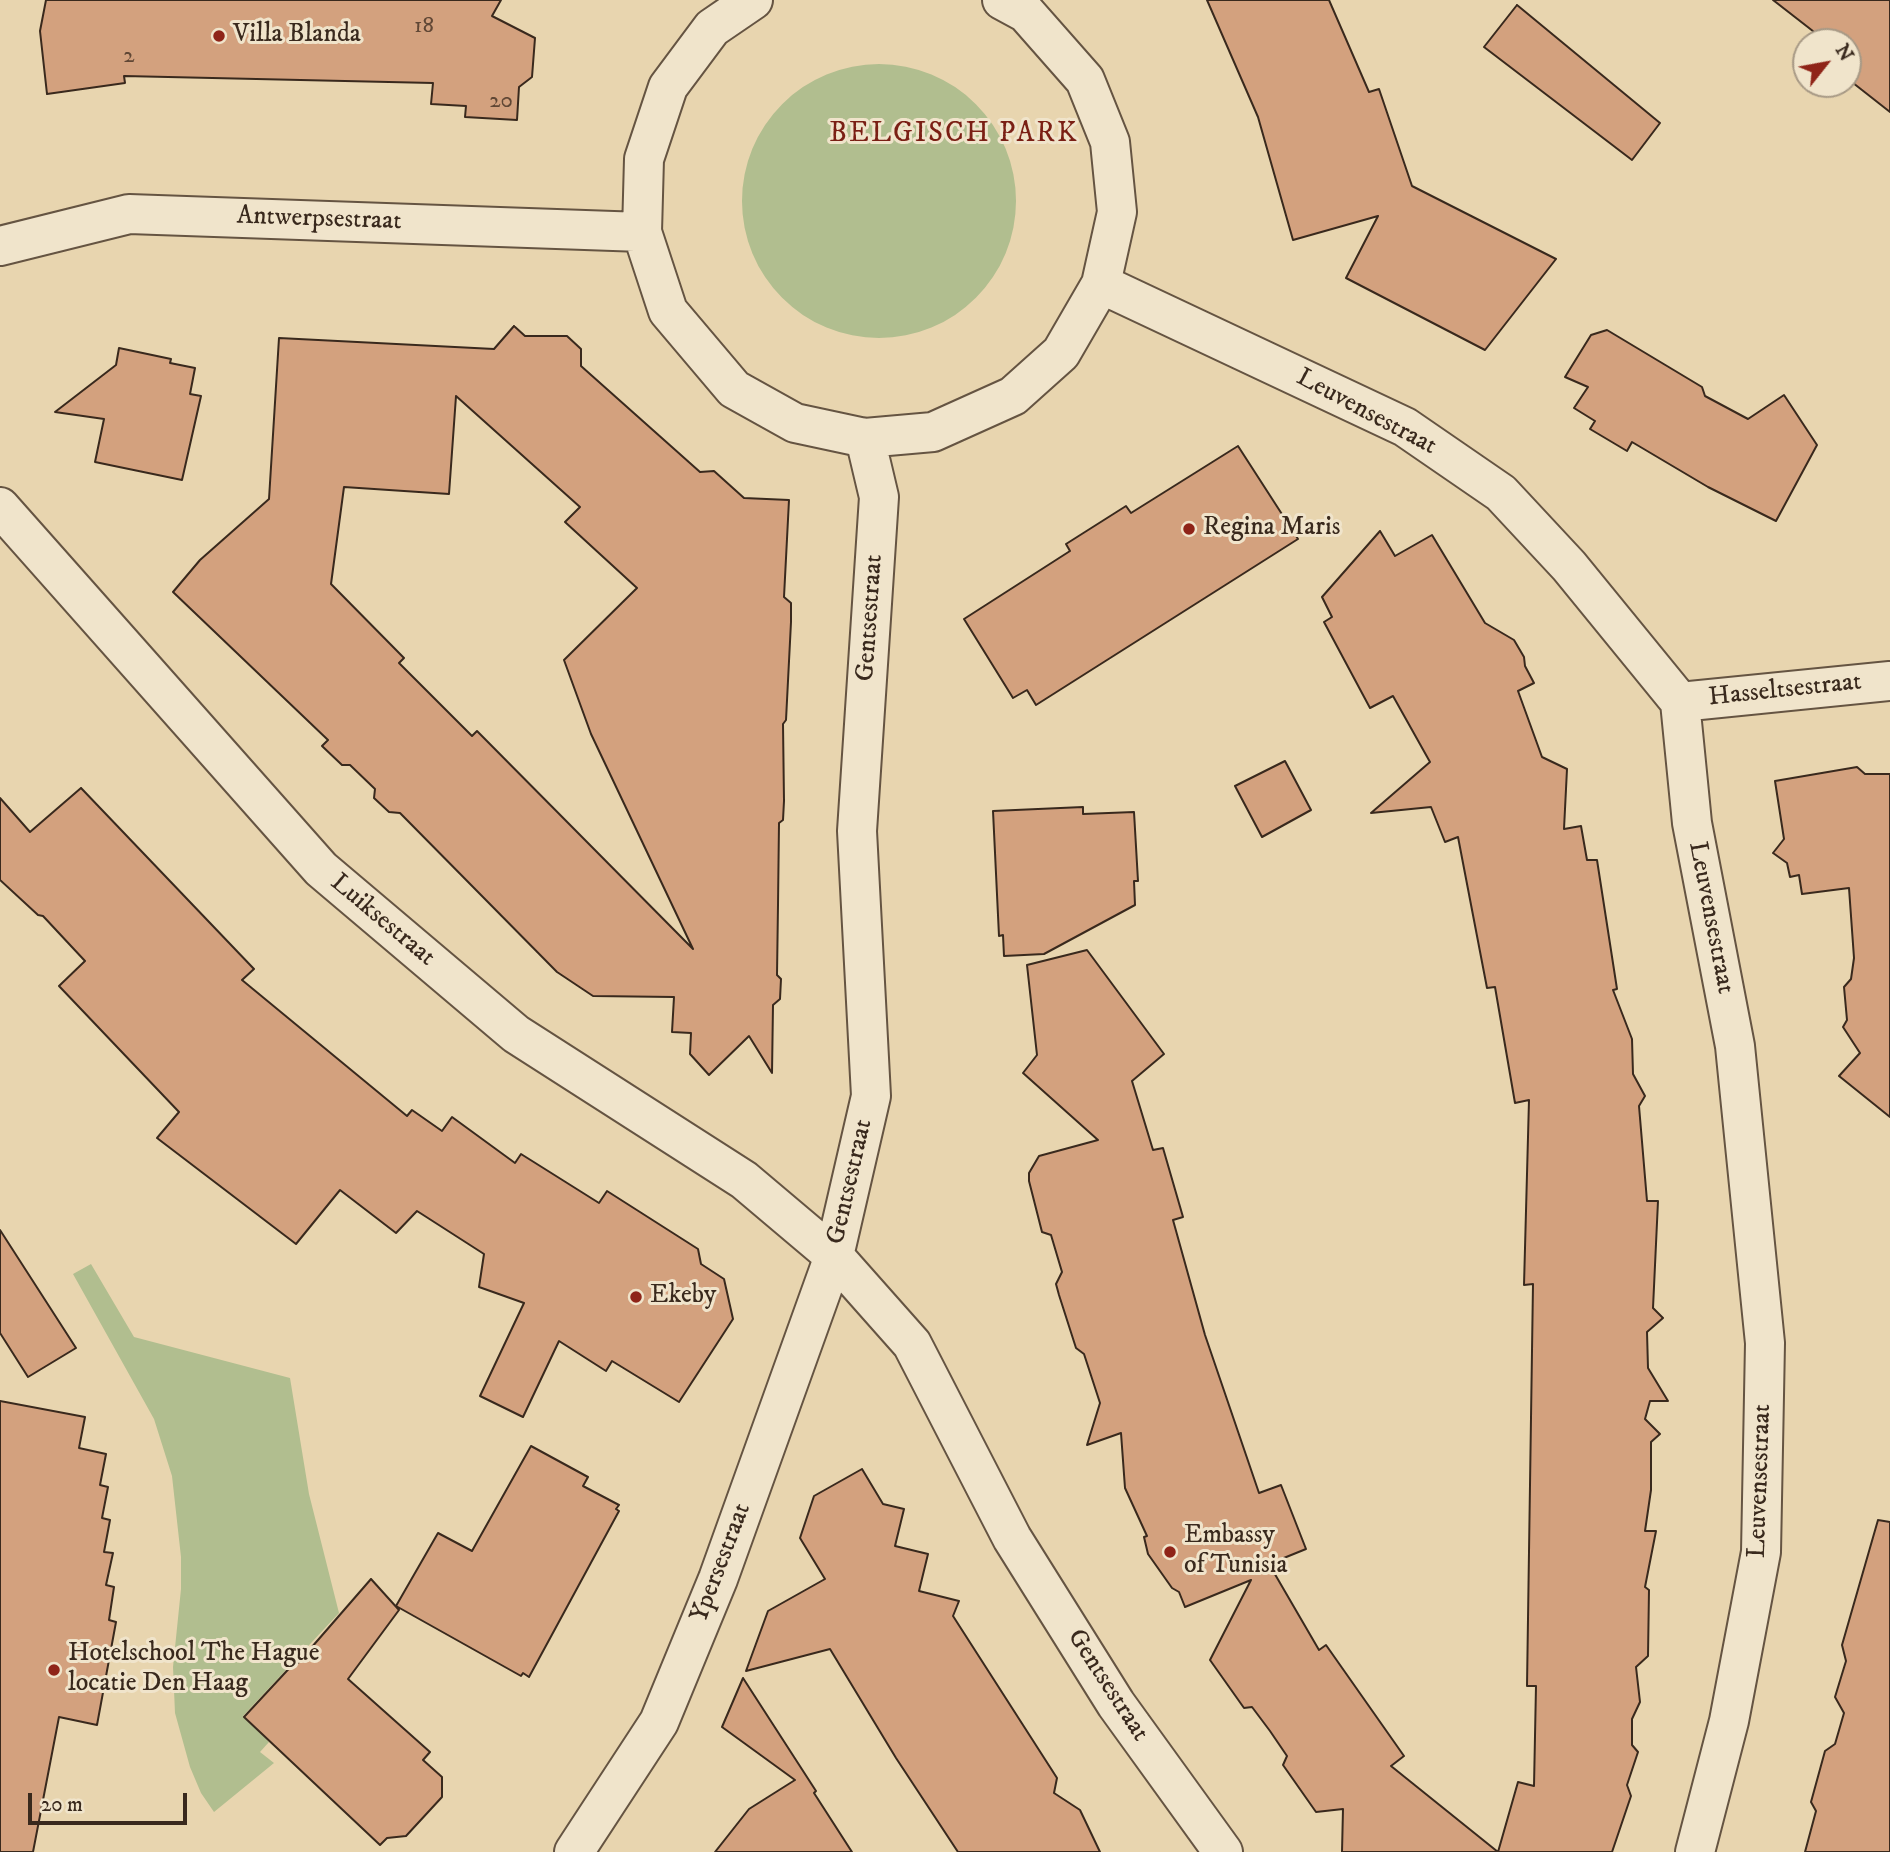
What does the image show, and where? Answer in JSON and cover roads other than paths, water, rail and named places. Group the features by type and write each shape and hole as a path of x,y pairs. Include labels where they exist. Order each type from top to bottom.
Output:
{"street":[{"path":"753,0 712,28 668,87 644,159 642,232 668,311 734,389 795,423 865,438 933,432 1013,396 1061,353 1101,284 1116,212 1110,142 1085,80 1021,4"},
{"name":"Antwerpsestraat","path":"0,246 130,214 642,232"},
{"name":"Leuvensestraat","path":"1101,284 1405,427 1501,493 1569,566 1680,702 1692,823 1735,1046 1765,1343 1761,1552 1729,1721 1695,1852"},
{"name":"Gentsestraat","path":"865,438 879,497 857,831 871,1096 834,1256 912,1344 1012,1538 1116,1704 1223,1852"},
{"name":"Luiksestraat","path":"0,507 321,869 516,1034 744,1180 834,1256"},
{"name":"Hasseltsestraat","path":"1680,702 1890,681"},
{"name":"Ypersestraat","path":"574,1852 659,1721 718,1580 834,1256"}],"place":[{"name":"Villa Blanda","path":"219,36"},
{"name":"Regina Maris","path":"1189,529"},
{"name":"Ekeby","path":"636,1297"},
{"name":"Embassy of Tunisia","path":"1170,1552"},
{"name":"Hotelschool The Hague locatie Den Haag","path":"54,1670"}],"district":[{"name":"BELGISCH PARK","path":"954,135"}]}
